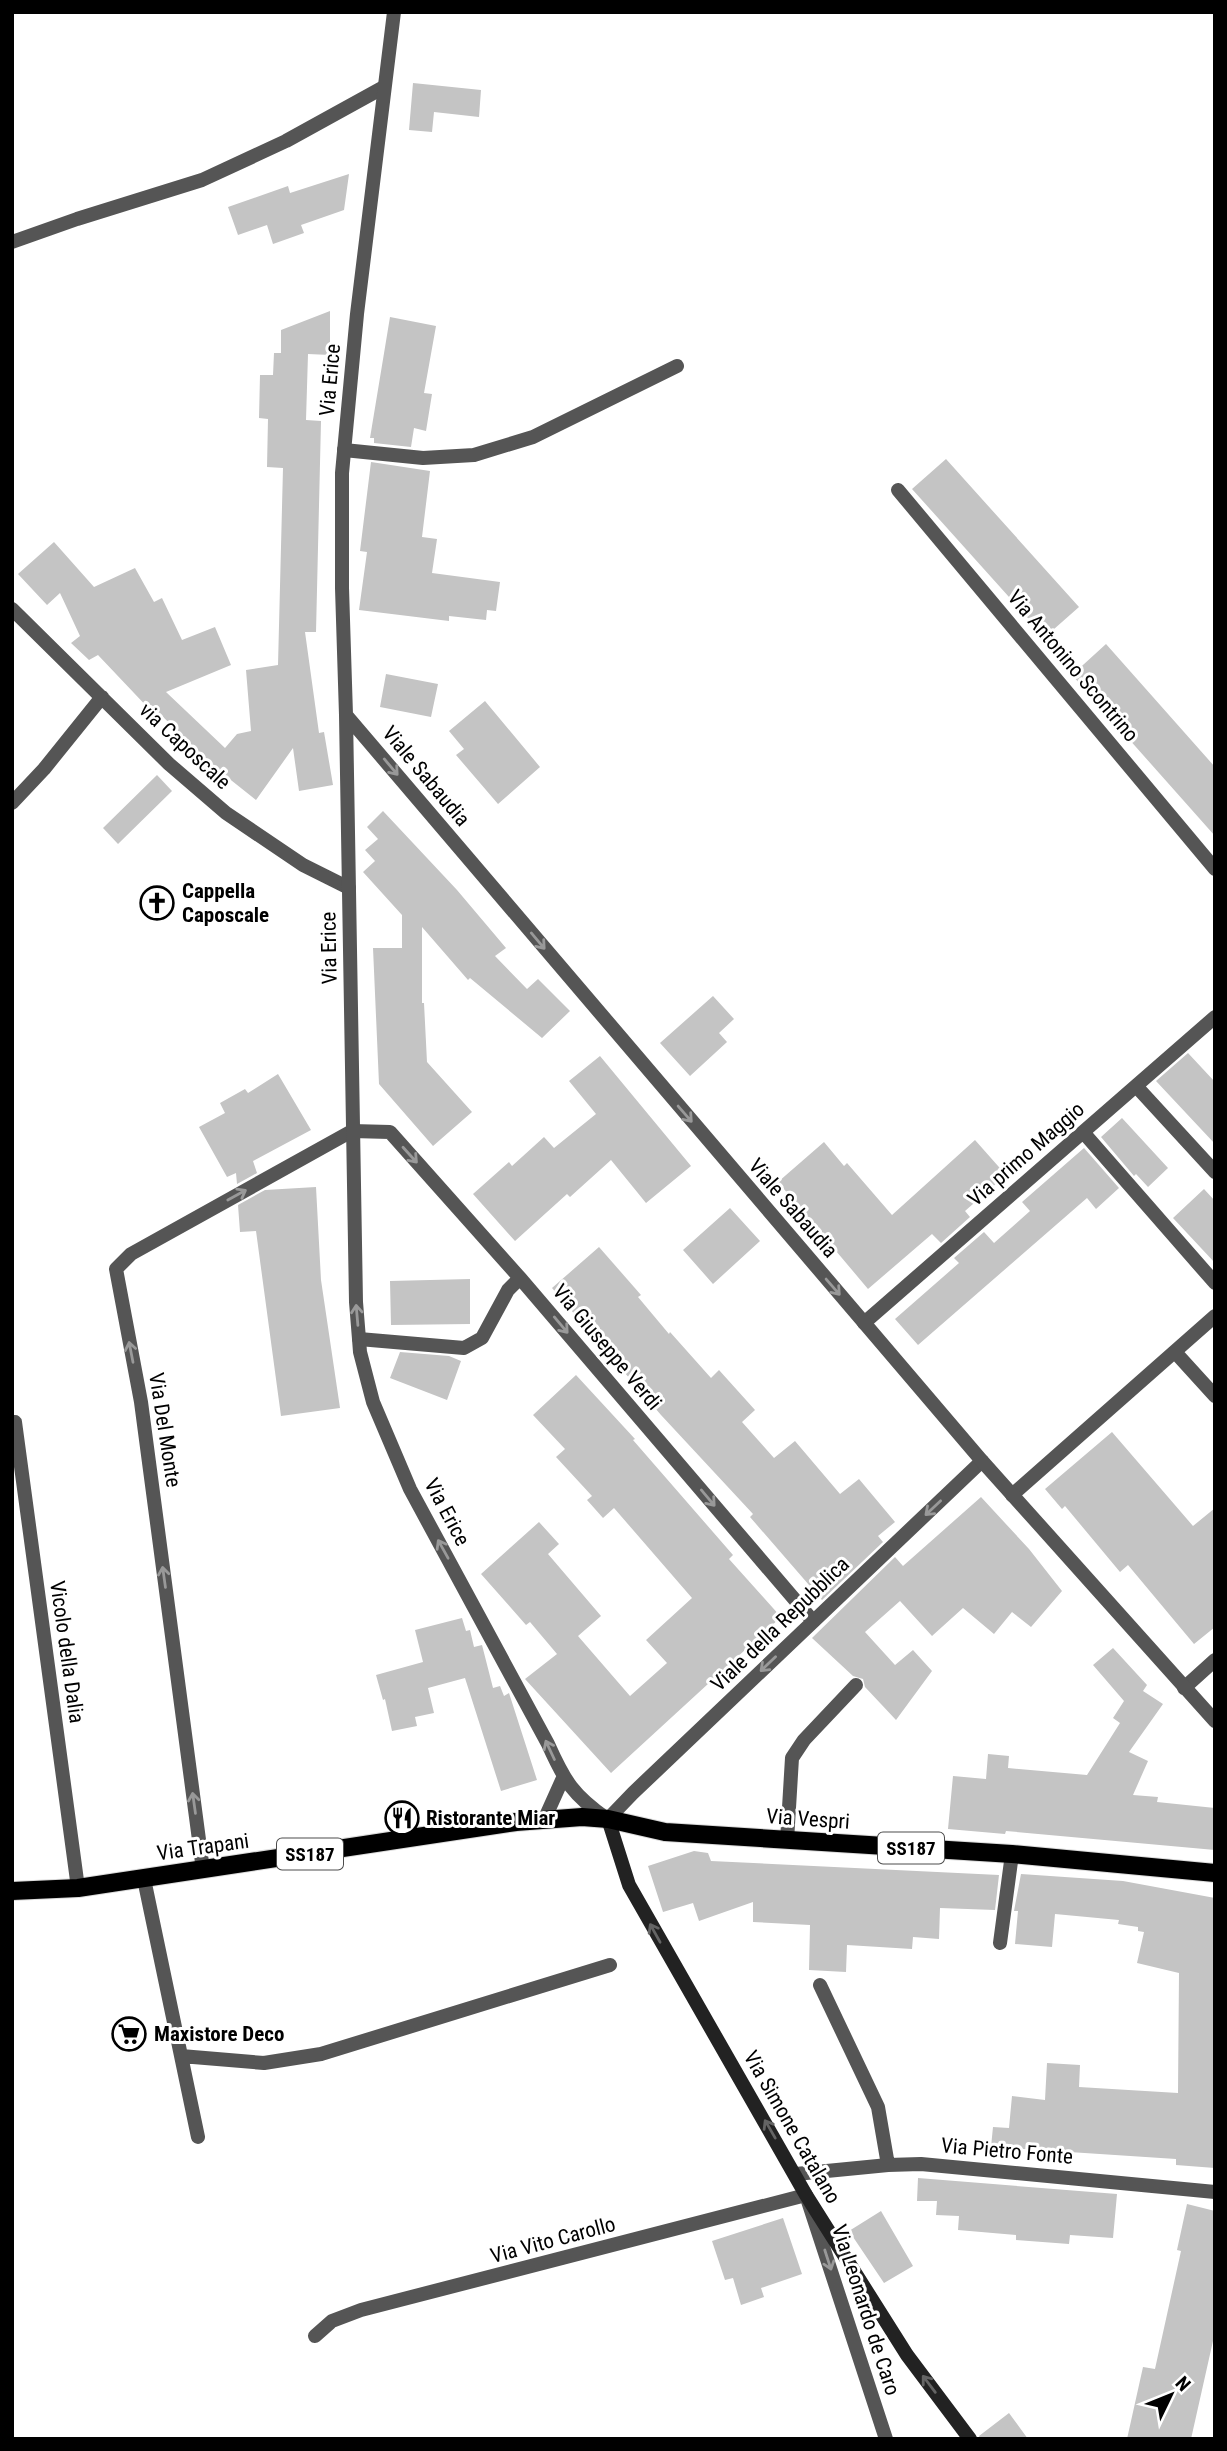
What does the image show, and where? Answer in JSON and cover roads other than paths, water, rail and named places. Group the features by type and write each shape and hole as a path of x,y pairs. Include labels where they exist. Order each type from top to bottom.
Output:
{"main road":[{"name":"Via Trapani","path":"12,1891 78,1888 144,1879 545,1818 582,1816 608,1819"},
{"name":"Via Vespri","path":"608,1819 665,1832 1012,1854 1215,1873"},
{"name":"Via Simone Catalano","path":"608,1819 629,1885 806,2195 907,2354 970,2439"}],"street":[{"name":"Via Erice","path":"394,12 342,473 352,1131 356,1303 360,1352 373,1402 410,1489 548,1744 563,1778 582,1801 608,1819"},
{"path":"12,242 202,180 286,141 384,87"},
{"path":"344,450 423,458 474,455 533,437 677,366"},
{"name":"Via Antonino Scontrino","path":"898,490 1215,869"},
{"name":"via Caposcale","path":"12,609 169,764 226,813 303,864 349,888"},
{"path":"12,803 44,769 102,697"},
{"name":"Viale Sabaudia","path":"346,715 982,1461 1215,1721"},
{"name":"Via primo Maggio","path":"864,1323 1215,1017"},
{"path":"1136,1086 1215,1172"},
{"name":"Via Giuseppe Verdi","path":"352,1131 390,1132 520,1278 813,1621"},
{"name":"Via Del Monte","path":"203,1870 141,1402 116,1269 131,1254 352,1131"},
{"path":"1083,1132 1215,1283"},
{"path":"359,1339 464,1348 482,1338 508,1290 520,1278"},
{"path":"1012,1495 1215,1316"},
{"path":"1175,1352 1215,1396"},
{"name":"Vicolo della Dalia","path":"15,1422 78,1888"},
{"name":"Viale della Repubblica","path":"608,1819 982,1461"},
{"path":"1184,1688 1215,1660"},
{"path":"787,1840 792,1758 804,1740 856,1685"},
{"path":"545,1818 563,1778"},
{"path":"1000,1943 1012,1854"},
{"path":"144,1879 198,2137"},
{"path":"181,2056 264,2063 321,2054 610,1965"},
{"path":"820,1985 878,2107 888,2165"},
{"name":"Via Pietro Fonte","path":"796,2174 921,2164 1215,2192"},
{"name":"Via Vito Carollo","path":"315,2336 332,2321 361,2310 806,2195"},
{"name":"Via Leonardo de Caro","path":"806,2195 886,2439"}],"place":[{"name":"Cappella Caposcale","path":"157,903"},
{"name":"Ristorante Miar","path":"402,1818"},
{"name":"Maxistore Deco","path":"129,2034"}]}
